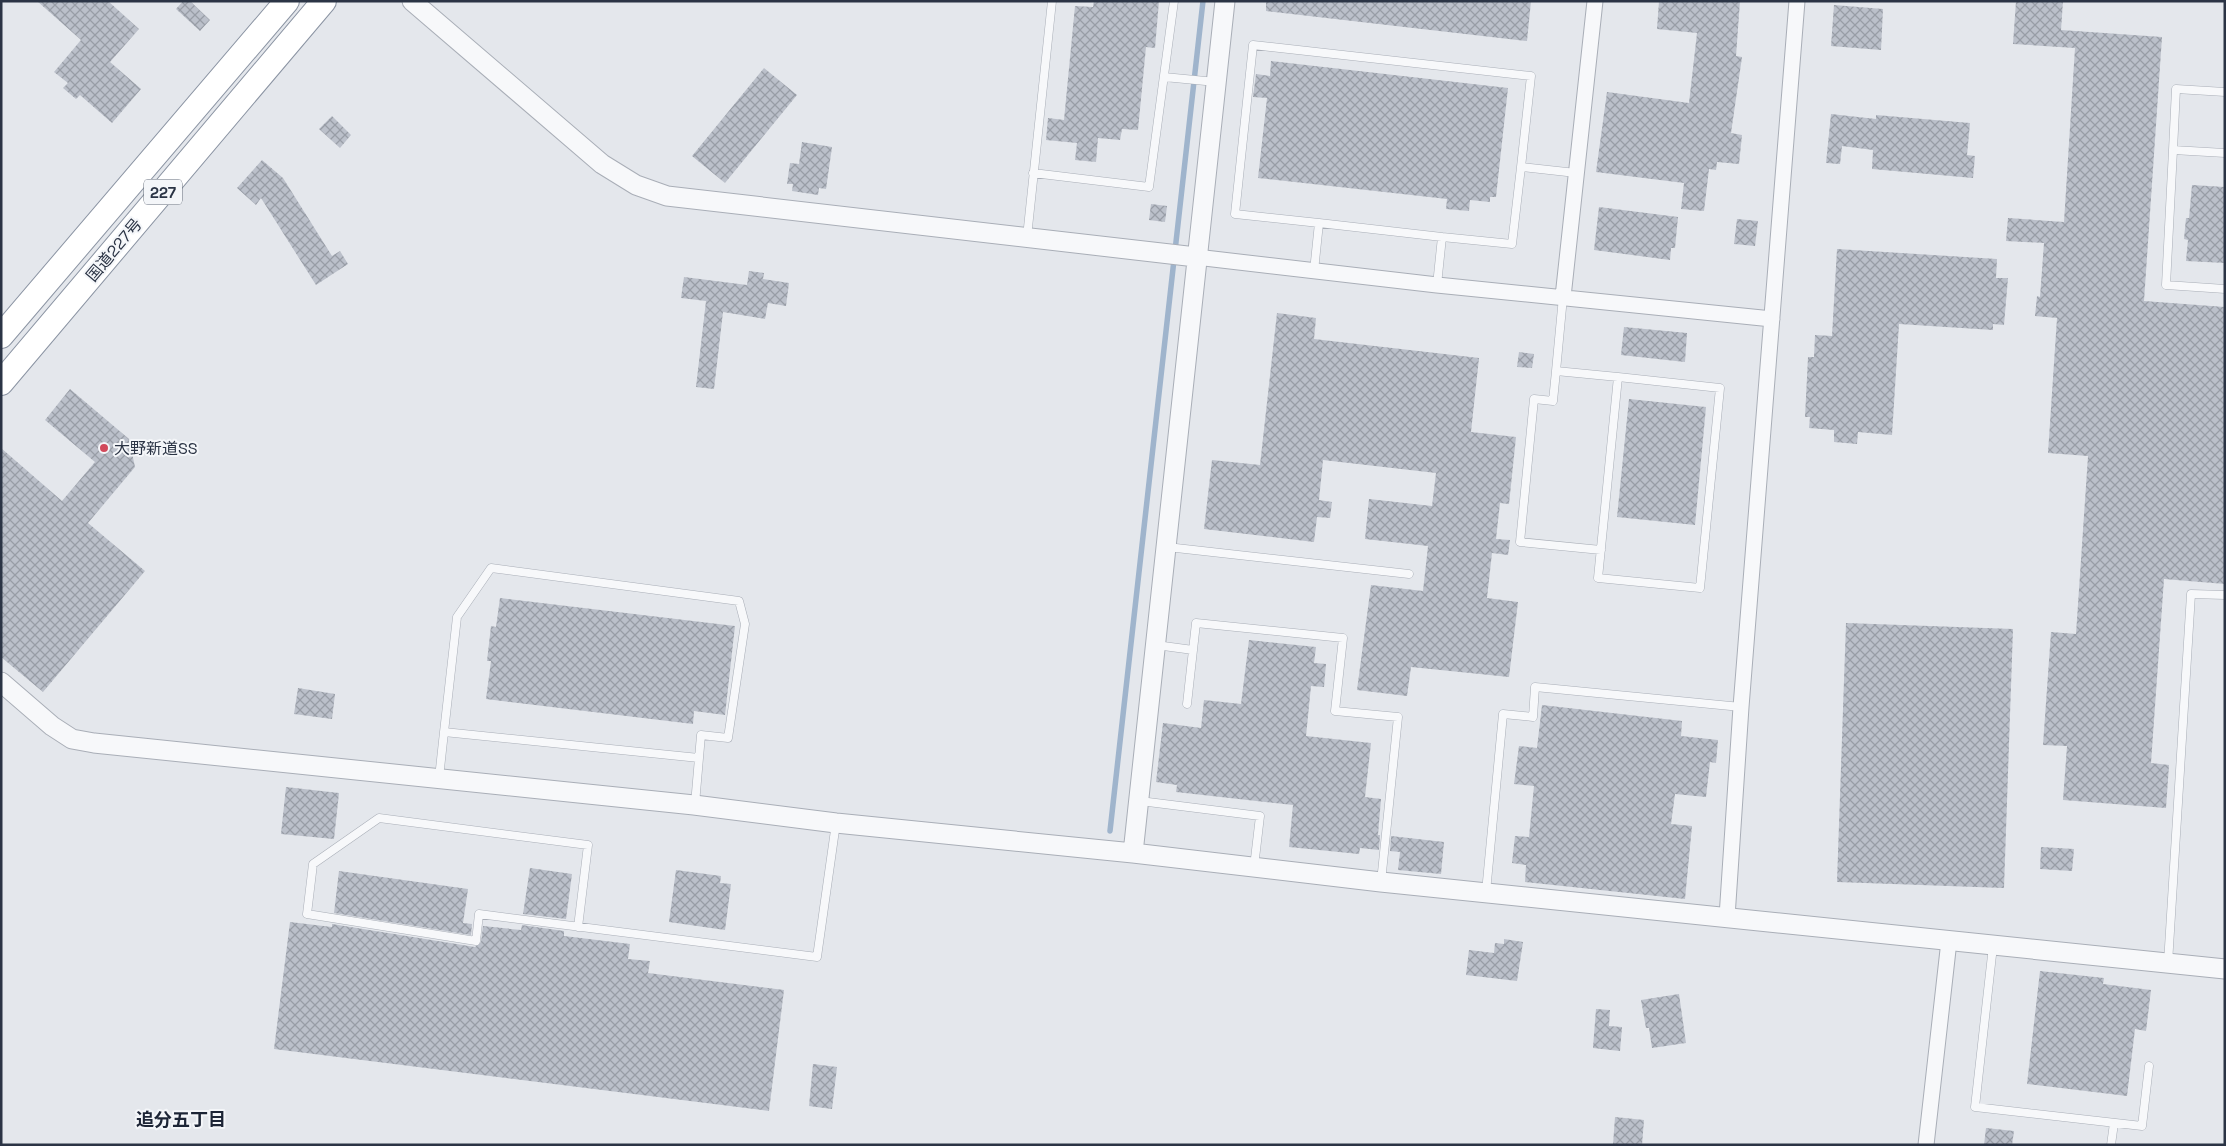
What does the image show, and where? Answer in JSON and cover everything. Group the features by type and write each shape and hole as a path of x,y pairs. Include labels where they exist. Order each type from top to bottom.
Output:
{"highway":[{"name":"国道227号","path":"1,336 287,1"},
{"name":"国道227号","path":"1,383 324,1"}],"street":[{"path":"412,1 602,164 636,185 667,196 1437,285 1772,319"},
{"path":"1133,853 1166,547 1182,255 1225,1"},
{"path":"1563,297 1595,1"},
{"path":"1727,917 1740,707 1797,1"},
{"path":"1,682 52,726 72,739 94,743 694,805 836,823 1133,853 1381,882 2225,969"},
{"path":"1926,1145 1949,941"}],"lane":[{"path":"1027,237 1052,1"},
{"path":"1033,173 1149,187 1174,1"},
{"path":"1253,45 1531,76 1521,166 1512,244 1235,214 1253,45"},
{"path":"1164,77 1210,82"},
{"path":"2225,92 2176,89 2166,285 2225,289"},
{"path":"2173,150 2225,153"},
{"path":"1521,166 1576,173"},
{"path":"1314,270 1319,223"},
{"path":"1437,285 1442,237"},
{"path":"1563,297 1553,401 1534,399 1520,542 1601,550"},
{"path":"1556,371 1720,388 1700,588 1598,578 1618,378"},
{"path":"1166,547 1409,574"},
{"path":"440,778 457,617 491,568 739,601 745,624 728,738 701,735 694,805"},
{"path":"2168,963 2191,594 2225,595"},
{"path":"1187,704 1196,623 1343,638 1335,711 1398,717 1381,882"},
{"path":"1156,644 1192,650"},
{"path":"1486,892 1502,714 1533,717 1535,687 1740,707"},
{"path":"444,732 699,758"},
{"path":"1138,801 1260,816 1254,867"},
{"path":"578,927 588,845 379,818 313,864 307,914 476,941 479,914 578,927 817,957 836,823"},
{"path":"1993,945 1975,1108 2142,1126 2149,1066"},
{"path":"2111,1145 2114,1123"}],"building":[{"path":"37,1 108,1 139,29 110,62 141,89 112,123 80,95 76,99 63,88 68,83 54,72 81,40"},
{"path":"183,1 190,1 210,20 200,31 176,9"},
{"path":"1094,1 1159,1 1155,48 1146,47 1138,130 1122,129 1120,140 1098,138 1096,162 1075,160 1077,143 1046,140 1048,118 1064,120 1075,6 1093,7"},
{"path":"1266,1 1531,1 1527,41 1266,11"},
{"path":"1659,1 1740,1 1736,56 1742,57 1731,133 1742,135 1739,164 1717,162 1716,170 1709,169 1704,211 1681,209 1684,183 1596,172 1607,92 1689,103 1697,33 1657,29"},
{"path":"2016,1 2063,1 2061,30 2162,37 2144,301 2225,307 2225,584 2164,579 2151,763 2169,765 2166,808 2063,800 2067,746 2043,745 2051,632 2076,634 2088,456 2048,453 2057,318 2035,316 2037,296 2040,297 2044,243 2006,241 2008,218 2064,222 2075,48 2013,44"},
{"path":"1834,5 1883,9 1881,50 1831,46"},
{"path":"1271,61 1508,88 1496,197 1490,197 1490,202 1470,200 1469,211 1446,209 1447,199 1258,178 1267,98 1253,97 1256,74 1270,76"},
{"path":"764,68 797,95 725,183 692,156"},
{"path":"1831,114 1876,119 1876,115 1970,123 1967,155 1975,156 1973,178 1872,169 1873,150 1842,146 1840,164 1826,163"},
{"path":"332,116 351,135 340,148 319,129"},
{"path":"802,142 832,147 826,189 819,188 818,195 792,191 793,184 787,184 790,163 799,164"},
{"path":"262,160 283,178 332,256 340,251 348,264 316,285 261,198 256,205 237,188"},
{"path":"2192,185 2225,187 2225,263 2186,261 2188,240 2184,239 2186,218 2189,218"},
{"path":"1151,204 1167,206 1165,222 1149,220"},
{"path":"1599,207 1678,217 1675,248 1671,248 1670,260 1594,250"},
{"path":"1737,219 1758,221 1755,246 1734,244"},
{"path":"1837,249 1997,259 1996,278 2008,278 2004,325 1993,324 1993,330 1899,324 1892,435 1858,432 1857,444 1834,442 1834,430 1809,428 1810,417 1805,417 1808,357 1814,357 1815,335 1832,336"},
{"path":"749,271 764,273 763,279 789,283 786,306 768,303 765,319 723,312 714,389 696,387 706,301 681,298 684,277 747,285"},
{"path":"1277,313 1316,318 1314,339 1479,358 1471,432 1516,437 1509,504 1500,503 1496,539 1510,540 1508,555 1492,553 1487,598 1518,602 1509,677 1411,667 1407,696 1357,690 1371,585 1423,591 1428,546 1365,539 1369,499 1432,506 1436,473 1323,460 1319,500 1332,502 1330,518 1317,517 1314,542 1204,529 1212,460 1260,465"},
{"path":"1624,327 1687,333 1685,362 1621,355"},
{"path":"1519,352 1534,354 1532,368 1517,367"},
{"path":"70,389 129,439 135,467 88,523 145,571 43,692 1,657 1,448 62,501 95,462 45,420"},
{"path":"1629,399 1706,407 1695,525 1617,517"},
{"path":"500,598 735,626 725,715 694,711 693,724 486,699 491,661 487,661 491,626 496,627"},
{"path":"1846,623 2013,629 2004,888 1837,882"},
{"path":"1249,640 1316,647 1314,663 1326,664 1324,687 1311,686 1306,736 1371,743 1365,797 1381,799 1378,835 1380,835 1379,850 1360,848 1359,854 1289,847 1293,805 1176,792 1177,785 1156,782 1163,723 1201,728 1204,700 1241,704"},
{"path":"298,688 335,694 332,719 294,714"},
{"path":"1542,705 1682,721 1681,736 1718,740 1716,763 1710,762 1706,797 1675,794 1671,824 1692,826 1685,899 1525,882 1526,865 1512,863 1515,836 1529,837 1534,786 1514,784 1519,746 1537,748"},
{"path":"286,787 339,793 334,839 281,834"},
{"path":"1391,836 1444,842 1441,874 1398,870 1400,852 1390,851"},
{"path":"2041,847 2074,849 2072,871 2040,869"},
{"path":"530,868 572,874 566,919 523,914"},
{"path":"676,870 721,876 720,883 731,884 725,930 669,922"},
{"path":"339,871 468,889 463,923 472,924 471,935 334,913"},
{"path":"290,922 332,927 332,924 475,947 481,942 483,926 521,930 522,925 564,931 564,936 630,944 628,959 650,961 648,973 784,990 769,1111 274,1049"},
{"path":"1504,939 1523,942 1517,981 1466,975 1469,950 1494,953 1495,943 1504,944"},
{"path":"2040,971 2104,978 2103,984 2151,990 2146,1031 2135,1029 2127,1096 2027,1084"},
{"path":"1679,994 1686,1043 1652,1048 1649,1028 1646,1028 1641,1000"},
{"path":"1596,1009 1610,1010 1609,1026 1622,1027 1620,1051 1593,1048"},
{"path":"813,1064 837,1067 832,1109 809,1106"},
{"path":"1615,1117 1644,1120 1642,1145 1613,1145"},
{"path":"1986,1128 2014,1131 2012,1145 1984,1145"}],"waterway":[{"path":"1110,831 1203,1"}],"place":[{"name":"大野新道SS","path":"104,448"}],"district":[{"name":"追分五丁目","path":"181,1119"}]}
